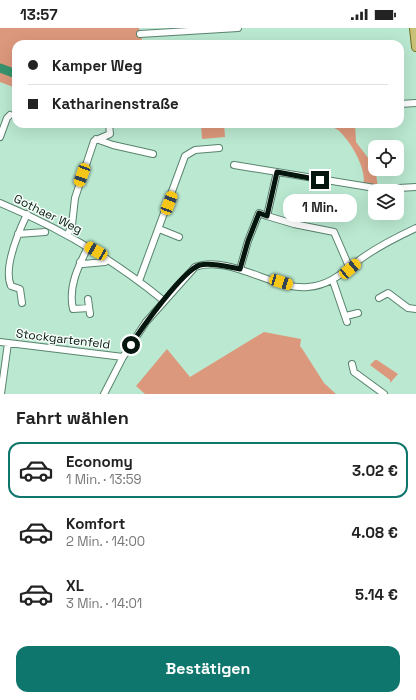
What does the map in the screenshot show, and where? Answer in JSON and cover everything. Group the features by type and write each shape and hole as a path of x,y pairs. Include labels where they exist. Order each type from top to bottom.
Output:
{"main road":[{"path":"415,29 416,43"}],"street":[{"path":"140,34 171,30 238,28"},
{"path":"404,104 416,103"},
{"path":"0,137 7,118 10,115"},
{"path":"68,234 72,225 75,198 78,187 96,139 110,134 109,128"},
{"path":"96,139 113,145 153,154"},
{"path":"139,281 186,156 189,152 195,150 219,148"},
{"path":"234,165 381,189 416,187"},
{"path":"267,216 277,172"},
{"name":"Gothaer Weg","path":"0,203 68,234 139,281 164,302"},
{"path":"240,269 248,241 259,213 294,224 334,232 350,269"},
{"path":"22,303 20,289 11,286 8,277 18,234 27,214"},
{"path":"104,394 123,357 146,322 195,267 210,265 240,269 300,287 318,286 333,280 350,269 364,257 416,228"},
{"path":"159,229 179,237"},
{"path":"18,234 45,232"},
{"path":"88,247 74,278 70,299 73,310 89,311 88,299"},
{"path":"80,262 83,264 105,262 107,259"},
{"path":"333,280 346,319 358,313"},
{"path":"379,298 388,293 408,308 416,309"},
{"name":"Stockgartenfeld","path":"0,342 123,357"},
{"path":"1,394 8,343"},
{"path":"352,364 354,372 384,394"}],"shaded area":[{"path":"0,28 139,28 142,40 12,40 12,72 0,67"},
{"path":"0,70 12,74 12,86 0,82"},
{"path":"201,128 224,128 225,137 202,139"},
{"path":"335,128 355,128 356,142 368,158 368,176 376,176 377,184 368,184 368,187 363,186 363,172 357,156 343,135"},
{"path":"264,332 301,339 300,346 324,383 336,394 145,394 136,386 167,349 190,377"},
{"path":"375,360 398,374 390,383 390,380 370,365"}],"waterway":[{"path":"0,68 12,72"}],"route":[{"path":"131,345 149,318 178,284 195,267 204,264 240,269 248,241 259,213 267,216 277,172 320,180"}]}
